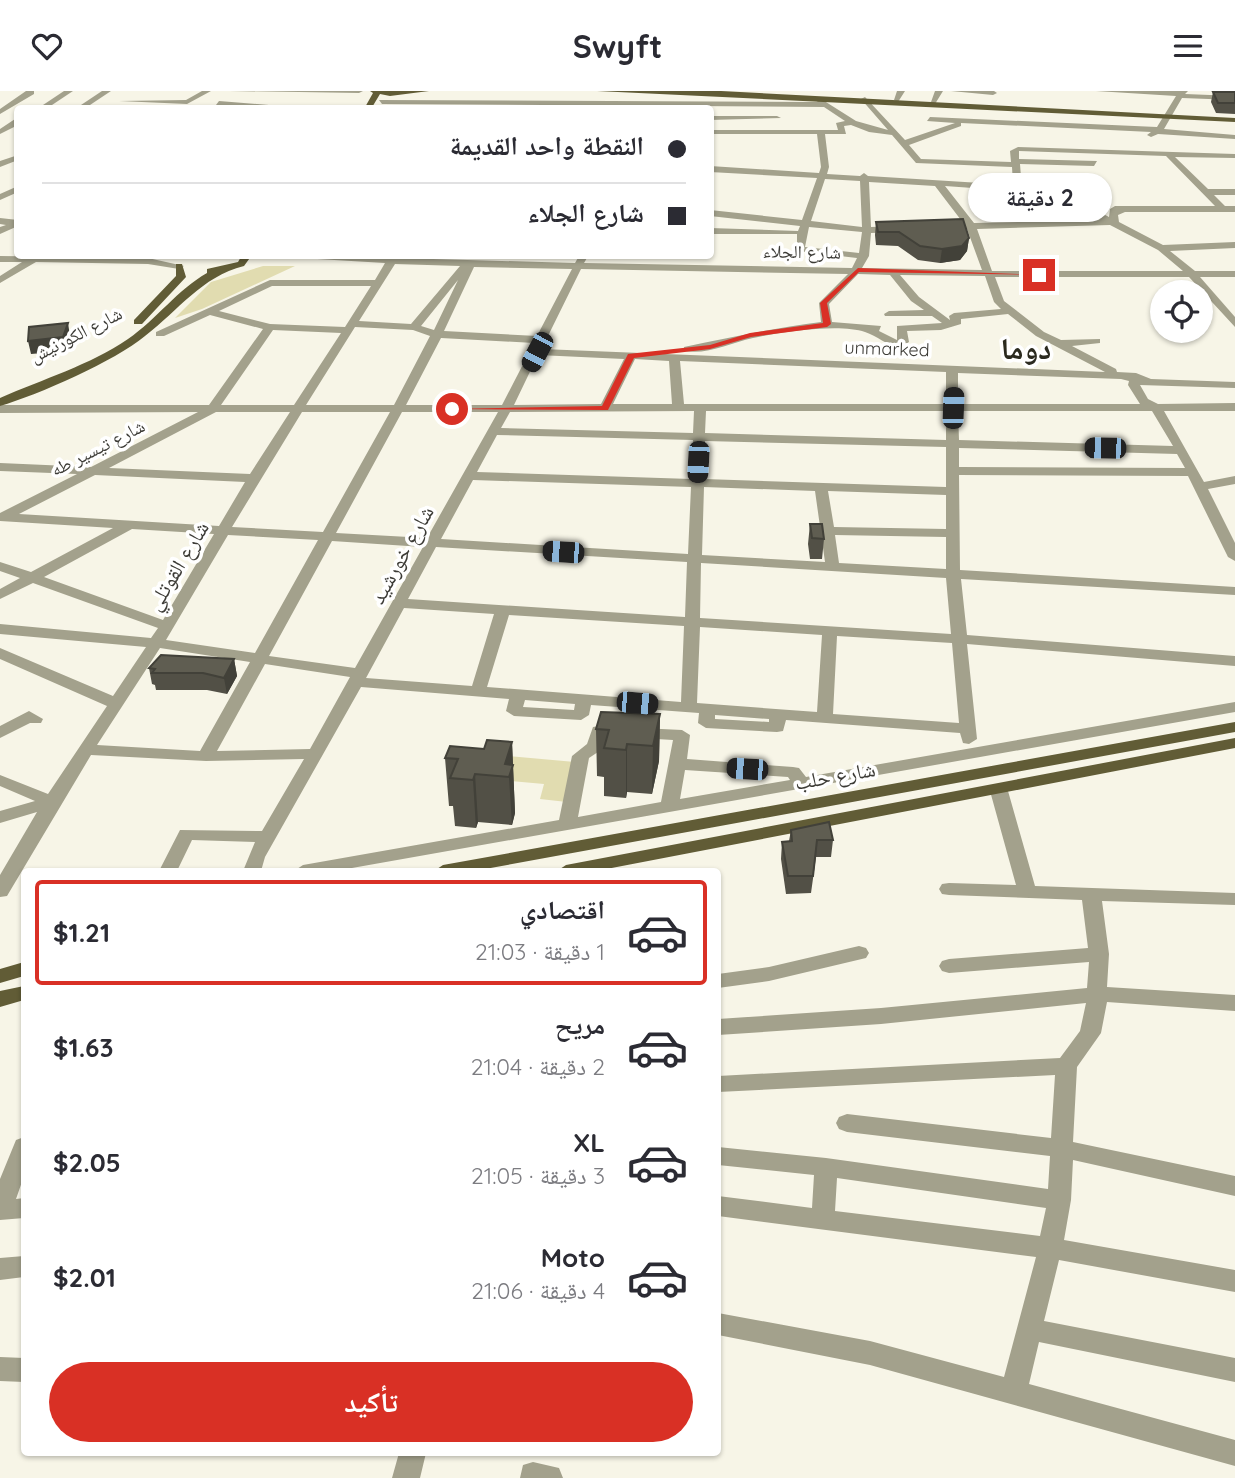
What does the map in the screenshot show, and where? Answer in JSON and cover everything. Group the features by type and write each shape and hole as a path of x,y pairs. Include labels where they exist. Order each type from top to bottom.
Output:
{"main road":[{"path":"376,92 427,91"},
{"path":"601,91 679,91 773,101 898,100 1029,110 1235,119"},
{"path":"727,91 833,94 866,100 1171,116"},
{"path":"378,105 403,92"},
{"name":"شارع الكورنيش","path":"0,402 155,331 201,279 246,259"},
{"path":"180,261 203,271 228,268"},
{"name":"شارع الكورنيش","path":"0,391 96,348 132,327 181,277 180,261"},
{"name":"شارع حلب","path":"460,868 1235,727"},
{"name":"شارع حلب","path":"582,868 999,791 1235,743"},
{"path":"0,976 21,970"},
{"path":"0,999 21,994"}],"street":[{"path":"0,112 30,94 30,91"},
{"path":"46,105 69,91"},
{"path":"84,105 107,91"},
{"path":"123,101 150,105 187,102 207,91"},
{"path":"234,91 359,91"},
{"path":"216,105 239,91"},
{"path":"382,101 420,105 427,91"},
{"path":"898,100 901,91"},
{"path":"935,102 939,91"},
{"path":"955,91 995,92"},
{"path":"1100,91 1235,98"},
{"path":"324,98 334,92"},
{"path":"903,143 973,117 979,106 995,92"},
{"path":"253,100 265,93"},
{"path":"1116,151 1159,131 1171,116 1180,96"},
{"path":"1180,96 1188,116"},
{"path":"223,101 253,100 302,104"},
{"path":"866,100 919,161 1094,163"},
{"path":"223,101 258,105"},
{"path":"690,105 773,101 781,132"},
{"path":"821,102 853,123 876,132 892,133"},
{"path":"1029,110 1034,137"},
{"path":"714,118 777,118"},
{"path":"930,119 1235,137"},
{"path":"714,132 843,132 839,125 853,123"},
{"path":"821,132 822,170 800,249 864,255"},
{"path":"0,134 12,136"},
{"path":"1024,136 1028,148"},
{"path":"1135,143 1235,148"},
{"path":"1018,183 1014,151 1028,148 1235,156"},
{"path":"1168,154 1223,209"},
{"path":"714,169 893,169"},
{"path":"822,170 937,182 1018,183 1061,180"},
{"path":"907,170 921,170"},
{"path":"827,324 824,303 858,270 869,244 864,176"},
{"path":"937,182 971,226 999,302 1058,344 1121,376"},
{"path":"1018,183 1087,209 1161,249 1192,274 1235,324"},
{"path":"1207,192 1235,192"},
{"path":"1087,209 1235,209"},
{"path":"1114,222 1113,214 1125,209"},
{"path":"714,214 804,228"},
{"path":"931,228 1114,222"},
{"path":"714,231 905,228"},
{"path":"1161,249 1235,244"},
{"path":"228,268 265,263 393,259"},
{"name":"شارع الجلاء","path":"393,259 469,264 581,260 892,271 1235,274"},
{"name":"شارع القوتلي","path":"0,891 52,802 89,750 167,626 254,478 393,259"},
{"path":"0,260 180,261"},
{"path":"0,280 33,260"},
{"name":"شارع خورشيد","path":"253,868 256,857 316,754 537,352 581,260"},
{"path":"414,327 469,264"},
{"path":"206,756 398,409 469,264"},
{"path":"892,271 915,299 953,321"},
{"path":"155,331 270,283 376,283"},
{"path":"207,311 270,327 414,327 435,334 543,339"},
{"path":"605,408 636,356 653,351 710,353 750,335 827,324 838,327 901,328 1009,311"},
{"path":"889,314 935,313"},
{"path":"212,410 270,327"},
{"path":"866,328 899,345 906,367"},
{"path":"899,345 903,342 901,328"},
{"path":"1058,344 1096,341"},
{"name":"unmarked","path":"537,352 674,358 710,353 906,367 1136,376 1151,382 1235,383"},
{"path":"674,358 678,408"},
{"path":"952,369 951,533 970,753"},
{"path":"1136,376 1134,385 1144,401 1156,407 1182,450 1235,557"},
{"path":"0,409 1235,407"},
{"path":"690,707 700,408"},
{"name":"شارع تيسير طه","path":"1,517 212,410"},
{"path":"493,431 952,446 1182,450"},
{"path":"0,467 254,478"},
{"path":"952,471 1192,473"},
{"path":"469,476 951,491"},
{"path":"1201,486 1235,480"},
{"path":"821,489 833,568"},
{"path":"1,517 1235,591"},
{"path":"0,595 129,525"},
{"path":"829,531 951,533"},
{"path":"0,566 167,626"},
{"path":"399,603 959,639 1235,661"},
{"path":"478,692 503,610"},
{"path":"0,629 155,643 261,658 358,678 518,695 513,711 581,715 584,699 708,709 706,723 777,727 778,714 968,729"},
{"path":"825,716 830,632"},
{"path":"0,653 117,704"},
{"path":"320,868 1235,708"},
{"path":"0,733 29,716 35,719"},
{"path":"567,825 582,756 595,746 599,731 682,735 669,808"},
{"path":"89,750 206,756 316,754"},
{"path":"678,764 793,772 801,782"},
{"path":"0,780 52,802"},
{"path":"999,791 1027,890"},
{"path":"0,817 52,802"},
{"path":"169,868 186,834 268,837"},
{"path":"949,889 1235,899"},
{"path":"1013,1390 1051,1248 1059,1200 1066,1066 1090,1033 1098,994 1099,954 1091,893"},
{"path":"721,981 769,974 859,953"},
{"path":"949,966 1099,954"},
{"path":"721,1027 881,1016 1098,994 1235,1003"},
{"path":"721,1084 1066,1066"},
{"path":"847,1123 1061,1148 1235,1186"},
{"path":"721,1156 826,1167 1059,1200"},
{"path":"14,1160 0,1210 21,1208"},
{"path":"823,1220 826,1167"},
{"path":"721,1206 1051,1248 1235,1282"},
{"path":"0,1269 21,1267"},
{"path":"721,1325 870,1353 1013,1390 1235,1453"},
{"path":"1029,1329 1235,1370"},
{"path":"0,1369 21,1370"},
{"path":"406,1478 412,1456"}],"shaded area":[{"path":"263,266 295,266 202,309 175,318 211,282"},
{"path":"465,752 575,762 567,802 540,799 544,784 469,777"}],"building":[{"path":"1213,92 1235,92 1235,103 1218,103"},
{"path":"963,219 969,238 962,246 942,249 920,246 899,232 878,232 876,222"},
{"path":"68,323 63,337 28,341 29,327"},
{"path":"810,524 822,524 824,539 812,538"},
{"path":"161,655 234,659 224,678 203,673 152,673 155,669 149,668"},
{"path":"601,712 660,714 653,746 627,744 626,750 604,748 609,730 596,729"},
{"path":"487,740 512,742 505,764 513,765 509,777 475,774 473,780 450,778 458,759 445,758 450,746 484,749"},
{"path":"829,822 833,840 817,840 813,876 788,876 782,842 792,841 791,830"}],"district":[{"name":"دوما","path":"1026,349"}],"route":[{"path":"452,409 605,408 631,356 653,351 710,347 750,335 825,325 824,303 858,270 1039,275"}]}
